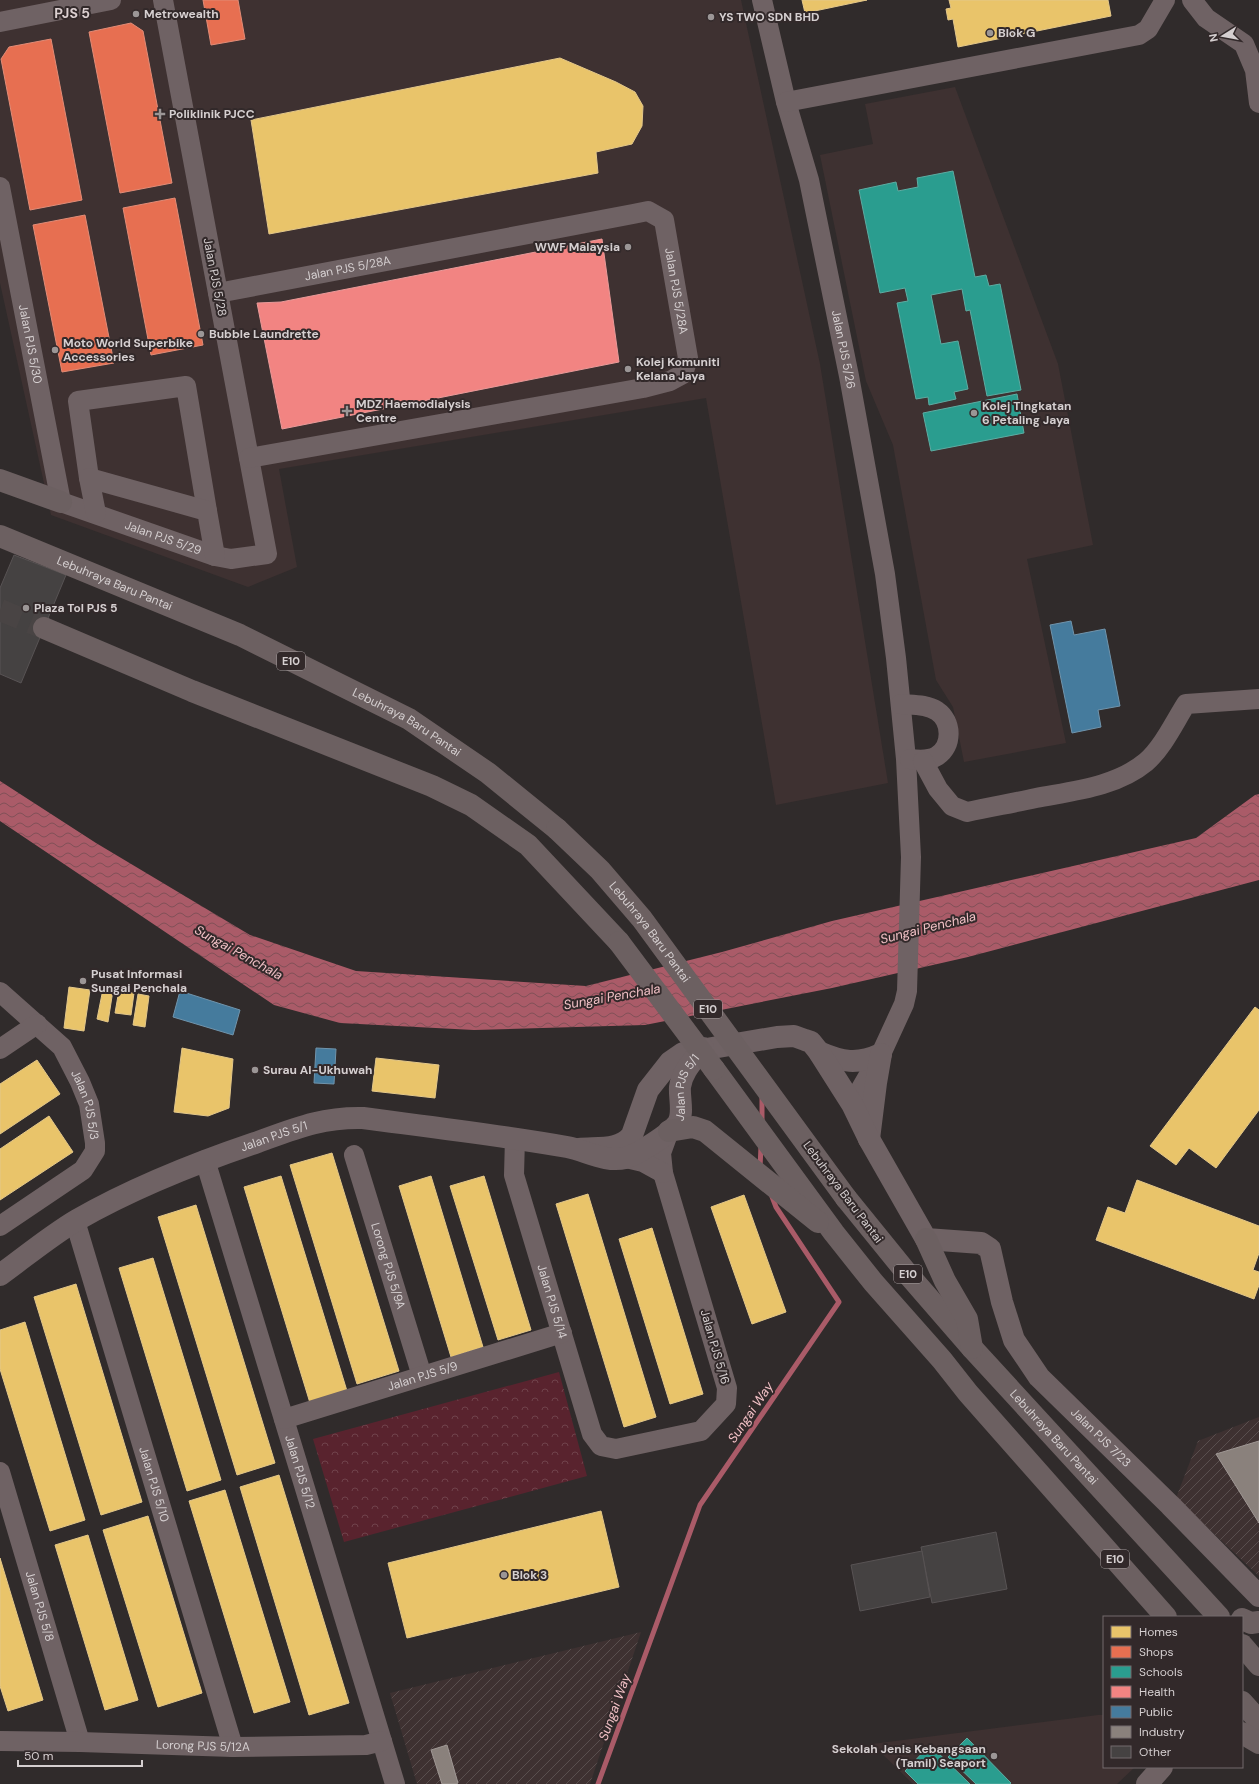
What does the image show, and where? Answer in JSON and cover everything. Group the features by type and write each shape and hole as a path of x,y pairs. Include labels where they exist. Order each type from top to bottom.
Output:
{"highway":[{"path":"0,480 61,502"},
{"name":"Lebuhraya Baru Pantai","path":"0,536 240,635 409,719 488,773 557,830 600,870 642,919 846,1198 906,1272 972,1348 1214,1611"},
{"name":"E10","path":"44,628 192,691 432,786 471,805 528,846 619,942 834,1233 873,1282 942,1360 968,1393 1165,1616"},
{"path":"669,1131 693,1127 705,1132 834,1233"},
{"path":"926,1239 945,1281 967,1319 972,1348"},
{"path":"1214,1611 1232,1616"},
{"path":"1243,1619 1251,1623 1259,1622"},
{"path":"1243,1646 1259,1665"},
{"path":"1243,1703 1259,1721"},
{"path":"1243,1734 1259,1743"}],"street":[{"path":"0,22 110,0"},
{"name":"Jalan PJS 5/28","path":"163,0 267,554"},
{"name":"Jalan PJS 5/26","path":"762,0 786,102 809,180 868,478 886,582 901,704 915,760 907,991 904,1004 881,1054 852,1104"},
{"path":"786,102 1139,35 1148,29 1165,0"},
{"path":"1192,0 1206,18 1244,44 1255,70 1259,103"},
{"name":"Jalan PJS 5/30","path":"0,187 61,502"},
{"name":"Jalan PJS 5/28A","path":"218,293 648,211 664,220 688,358 683,374 670,381 643,388 249,458"},
{"path":"96,513 89,478 78,401 186,386 215,556"},
{"path":"89,478 207,511"},
{"name":"Jalan PJS 5/29","path":"61,502 96,513 215,556 231,559 267,554"},
{"path":"901,704 930,707 940,714 948,725 948,742 943,750 937,756 915,760 952,806 967,812 1075,791 1106,783 1130,772 1146,762 1161,744 1186,704 1259,699"},
{"name":"Jalan PJS 5/3","path":"0,992 62,1047 80,1082 89,1104 95,1143 94,1151 83,1170 0,1226"},
{"path":"0,1049 37,1024"},
{"path":"703,1048 777,1037 794,1036 811,1042 852,1104 926,1239"},
{"name":"Jalan PJS 5/1","path":"579,1149 621,1145 627,1141 632,1135 648,1090 670,1062 684,1053 703,1048"},
{"name":"Jalan PJS 5/1","path":"0,1275 75,1221 132,1190 205,1160 317,1122 341,1118 363,1118 515,1138 579,1149 598,1156 617,1159 626,1158 669,1131 678,1122 680,1117 680,1086 686,1068 703,1048"},
{"path":"819,1052 838,1060 869,1060 881,1054"},
{"path":"870,1139 876,1083 881,1054"},
{"path":"644,1100 645,1113 648,1121 653,1126 669,1131"},
{"name":"Jalan PJS 5/16","path":"616,1449 701,1431 726,1404 727,1388 663,1173 661,1153 669,1131"},
{"name":"Jalan PJS 5/14","path":"515,1138 514,1175 592,1434 601,1446 616,1449"},
{"name":"Lorong PJS 5/9A","path":"354,1155 422,1376"},
{"path":"626,1158 643,1162 663,1173"},
{"name":"Jalan PJS 5/12","path":"205,1160 395,1784"},
{"name":"Jalan PJS 5/10","path":"75,1221 233,1747"},
{"name":"Jalan PJS 7/23","path":"926,1239 981,1243 990,1249 1002,1302 1014,1340 1039,1377 1170,1505 1259,1596"},
{"name":"Jalan PJS 5/9","path":"284,1419 562,1333"},
{"name":"Jalan PJS 5/8","path":"0,1472 80,1742"},
{"name":"Lorong PJS 5/12A","path":"0,1741 233,1747 366,1745 382,1741"},
{"path":"1147,1784 1161,1768"}],"shaded area":[{"path":"0,0 741,0 820,364 888,783 776,805 706,398 279,469 297,567 248,587 51,515 0,283"},
{"name":"Kolej Tingkatan 6 Petaling Jaya","path":"955,87 1058,364 1093,545 1027,559 1066,743 964,762 953,707 936,680 893,445 866,381 820,155 873,144 865,104"},
{"path":"1259,1417 1259,1576 1176,1498 1198,1441"},
{"path":"641,1632 590,1784 417,1784 390,1693"},
{"name":"Sekolah Jenis Kebangsaan (Tamil) Seaport","path":"1103,1715 1103,1768 1134,1768 1117,1784 913,1784 872,1744"}],"green space":[{"path":"559,1372 587,1476 344,1542 313,1439"}],"water":[{"name":"Sungai Penchala","path":"0,781 96,843 250,935 356,971 586,986 722,952 832,921 1196,838 1255,795 1259,794 1259,880 968,957 832,988 645,1025 474,1030 340,1023 274,1005 0,821"}],"building: Homes":[{"path":"802,0 867,0 805,13"},
{"name":"Blok G","path":"949,0 1108,0 1111,16 958,47 953,19 948,20 946,9 951,8"},
{"path":"560,58 616,82 635,92 643,106 642,126 632,144 596,152 598,173 269,234 251,120"},
{"path":"69,987 90,990 84,1031 64,1028"},
{"path":"103,989 113,990 108,1022 97,1019"},
{"path":"119,990 134,993 131,1015 115,1013"},
{"path":"138,994 149,996 145,1027 133,1025"},
{"path":"1255,1007 1259,1010 1259,1110 1216,1168 1189,1148 1176,1165 1150,1146"},
{"path":"182,1048 233,1059 229,1108 208,1116 174,1112"},
{"path":"376,1058 439,1065 435,1098 372,1091"},
{"path":"37,1060 60,1094 0,1134 0,1084"},
{"path":"49,1116 73,1152 0,1200 0,1149"},
{"path":"332,1153 399,1371 357,1384 290,1165"},
{"path":"281,1176 347,1391 310,1403 244,1187"},
{"path":"431,1176 483,1347 451,1357 399,1186"},
{"path":"484,1176 531,1330 498,1340 450,1186"},
{"path":"1137,1180 1259,1226 1259,1253 1253,1270 1259,1272 1259,1285 1254,1299 1096,1240 1108,1207 1125,1213"},
{"path":"588,1194 656,1417 624,1427 556,1204"},
{"path":"744,1195 786,1312 752,1324 711,1207"},
{"path":"196,1205 275,1463 237,1475 158,1217"},
{"path":"652,1228 703,1394 670,1404 619,1239"},
{"path":"153,1258 221,1480 187,1491 119,1268"},
{"path":"76,1284 142,1502 101,1515 34,1297"},
{"path":"25,1322 85,1520 50,1531 0,1369 0,1330"},
{"path":"279,1475 349,1703 309,1715 240,1487"},
{"path":"225,1490 290,1702 254,1713 189,1501"},
{"name":"Blok 3","path":"601,1511 619,1587 407,1638 388,1563"},
{"path":"148,1516 202,1693 158,1707 103,1530"},
{"path":"88,1535 138,1700 105,1710 55,1545"},
{"path":"0,1558 43,1700 8,1711 0,1686"}],"building: Shops":[{"path":"203,0 238,0 245,39 211,45"},
{"path":"131,23 143,31 172,183 120,193 89,32"},
{"path":"51,39 82,200 30,210 1,59 9,47"},
{"path":"175,198 203,345 151,355 123,208"},
{"path":"85,215 114,363 62,372 33,225"}],"building: Schools":[{"path":"953,171 975,277 986,275 989,286 1000,284 1021,390 987,396 970,310 966,311 962,289 931,295 941,344 958,341 968,389 954,392 956,399 929,405 928,397 916,399 897,303 908,301 905,288 880,293 859,190 896,182 898,191 918,187 917,178"},
{"path":"1017,394 1024,433 931,451 923,413"},
{"path":"967,1738 1011,1783 1010,1784 976,1784 948,1757"},
{"path":"930,1745 970,1784 918,1784 905,1771"}],"building: Health":[{"path":"602,239 619,362 282,429 257,303 281,302"}],"building: Public":[{"path":"1071,621 1074,635 1105,629 1120,706 1098,710 1101,727 1072,733 1050,625"},
{"path":"180,991 240,1010 233,1035 173,1017"},
{"path":"316,1048 336,1049 334,1084 314,1083"}],"building: Industry":[{"path":"1259,1441 1259,1523 1216,1454"},
{"path":"447,1745 458,1783 456,1784 442,1784 431,1750"}],"building: Other":[{"name":"Plaza Tol PJS 5","path":"14,555 66,575 21,683 0,674 0,588"},
{"path":"996,1532 1007,1589 932,1603 921,1547"},
{"path":"922,1551 930,1597 860,1611 851,1565"}],"waterway":[{"name":"Sungai Way","path":"762,1096 762,1122"},
{"name":"Sungai Way","path":"760,1168 761,1146"},
{"name":"Sungai Way","path":"598,1784 700,1505 839,1302 776,1207 771,1194"}],"tunnel":[{"path":"0,610 44,628"}],"place":[{"name":"Metrowealth","path":"136,14"},
{"name":"YS TWO SDN BHD","path":"711,17"},
{"name":"Blok G","path":"990,33"},
{"name":"Poliklinik PJCC","path":"160,114"},
{"name":"WWF Malaysia","path":"628,247"},
{"name":"Bubble Laundrette","path":"201,334"},
{"name":"Moto World Superbike Accessories","path":"55,350"},
{"name":"Kolej Komuniti Kelana Jaya","path":"628,369"},
{"name":"MDZ Haemodialysis Centre","path":"347,411"},
{"name":"Kolej Tingkatan 6 Petaling Jaya","path":"974,413"},
{"name":"Plaza Tol PJS 5","path":"26,608"},
{"name":"Pusat Informasi Sungai Penchala","path":"83,981"},
{"name":"Surau Al-Ukhuwah","path":"255,1070"},
{"name":"Blok 3","path":"504,1575"},
{"name":"Sekolah Jenis Kebangsaan (Tamil) Seaport","path":"994,1756"}],"district":[{"name":"PJS 5","path":"72,13"}]}
